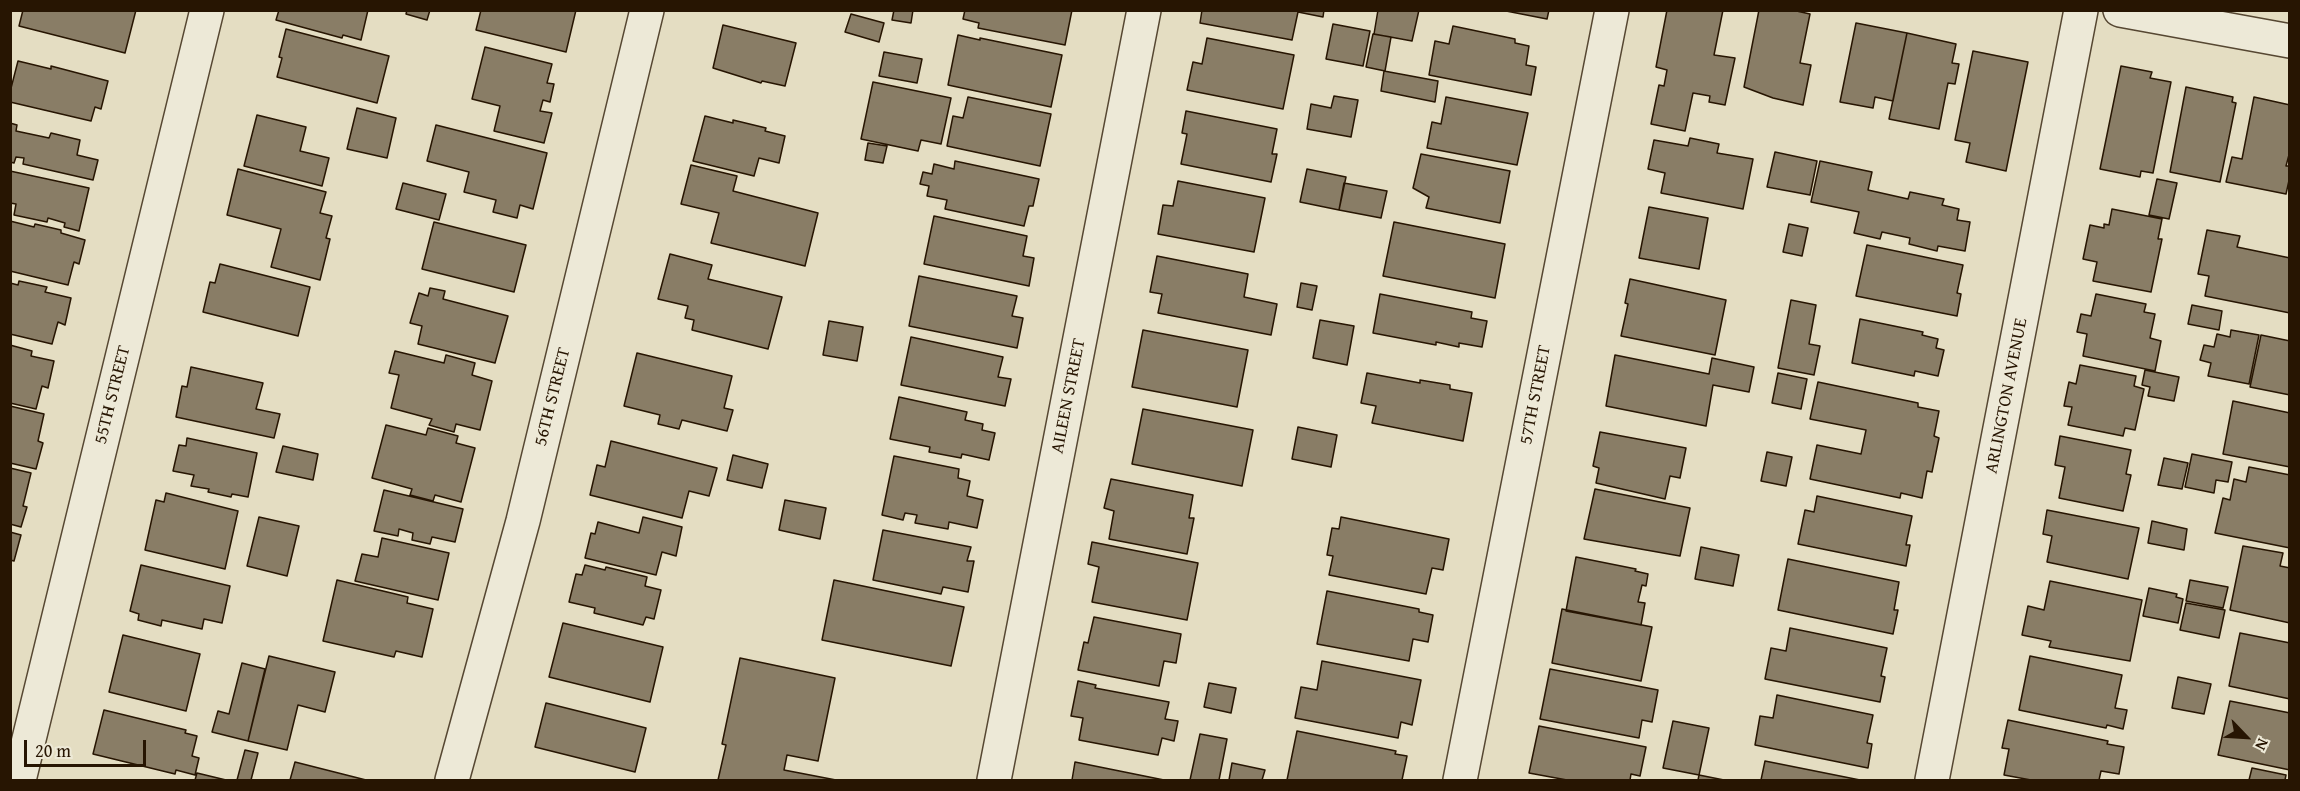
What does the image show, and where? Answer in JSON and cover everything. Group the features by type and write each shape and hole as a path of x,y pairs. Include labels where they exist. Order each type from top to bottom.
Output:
{"street":[{"name":"55TH STREET","path":"19,780 207,10"},
{"name":"56TH STREET","path":"452,780 523,521 647,10"},
{"name":"AILEEN STREET","path":"994,780 1144,10"},
{"name":"57TH STREET","path":"1460,780 1612,10"},
{"name":"ARLINGTON AVENUE","path":"1932,780 2081,10"},
{"path":"2120,10 2289,41"}],"building":[{"path":"23,10 136,10 125,53 19,26"},
{"path":"279,10 368,10 361,40 343,35 342,38 276,20"},
{"path":"407,10 430,10 427,20 406,14"},
{"path":"481,10 576,10 566,52 476,30"},
{"path":"894,10 913,10 911,23 892,20"},
{"path":"965,10 1072,10 1065,45 978,28 979,23 963,19"},
{"path":"1202,10 1324,10 1323,17 1298,12 1292,40 1200,23"},
{"path":"1378,10 1419,10 1412,41 1374,34"},
{"path":"1501,10 1549,10 1547,19"},
{"path":"1667,10 1723,10 1714,55 1735,58 1725,105 1709,102 1710,96 1693,93 1685,131 1651,124 1659,85 1664,86 1667,70 1656,67"},
{"path":"1759,10 1792,10 1810,14 1800,63 1811,65 1803,105 1773,98 1744,87"},
{"path":"851,14 884,23 879,42 845,32"},
{"path":"1856,23 1907,33 1893,101 1875,97 1873,108 1840,102"},
{"path":"1333,24 1370,31 1363,66 1326,59"},
{"path":"723,25 796,43 785,86 762,81 761,83 713,68"},
{"path":"1453,26 1515,39 1515,43 1529,46 1526,65 1536,67 1531,95 1429,75 1435,41 1449,44"},
{"path":"286,29 389,56 377,103 277,77"},
{"path":"1907,33 1956,44 1952,63 1959,64 1955,84 1948,83 1939,129 1889,119"},
{"path":"1373,34 1391,37 1385,71 1366,67"},
{"path":"958,35 1062,55 1051,107 948,85"},
{"path":"1207,38 1294,55 1283,109 1187,90 1193,62 1202,64"},
{"path":"485,47 552,64 547,83 554,84 550,102 543,100 540,111 552,113 544,143 494,131 500,106 472,99"},
{"path":"1973,51 2028,62 2006,171 1966,162 1970,143 1955,140"},
{"path":"884,52 922,59 917,83 879,76"},
{"path":"18,61 51,69 51,66 108,81 101,109 95,107 91,121 10,102 10,92"},
{"path":"2121,66 2152,72 2150,78 2171,82 2153,173 2141,171 2140,177 2100,169"},
{"path":"1384,71 1438,81 1435,102 1381,91"},
{"path":"873,82 951,98 941,144 921,140 918,151 861,139"},
{"path":"2186,87 2233,97 2232,102 2236,103 2220,182 2170,172"},
{"path":"1334,96 1358,100 1351,137 1307,129 1311,104 1331,108"},
{"path":"968,97 1051,114 1040,166 947,146 953,116 963,118"},
{"path":"1446,97 1528,113 1517,165 1427,148 1432,122 1441,124"},
{"path":"2254,97 2290,105 2290,151 2286,166 2290,166 2290,176 2286,194 2226,182 2232,157 2242,159"},
{"path":"357,108 396,118 387,158 347,149"},
{"path":"1186,111 1277,129 1272,154 1277,154 1271,182 1181,164 1187,134 1182,133"},
{"path":"257,115 306,127 300,151 329,158 322,186 244,166"},
{"path":"705,116 766,128 765,131 785,136 779,163 759,158 754,176 693,161"},
{"path":"10,123 17,125 16,131 49,138 51,133 80,140 77,155 98,160 93,180 23,164 24,158 16,157 14,163 10,162"},
{"path":"436,125 547,153 533,209 520,205 517,218 493,212 496,200 464,192 469,172 427,161"},
{"path":"1690,138 1719,144 1717,153 1753,159 1743,209 1661,193 1665,173 1648,169 1654,140 1688,146"},
{"path":"868,143 887,146 883,163 865,160"},
{"path":"1775,152 1817,161 1810,195 1767,187"},
{"path":"1421,154 1510,171 1500,223 1426,208 1429,197 1413,188"},
{"path":"955,161 1039,179 1033,206 1029,206 1024,226 945,209 947,200 927,196 929,186 920,184 923,172 932,174 934,164 954,169"},
{"path":"1820,161 1872,172 1868,190 1908,199 1910,192 1944,199 1942,205 1959,209 1957,220 1970,222 1965,251 1938,246 1937,251 1909,244 1910,238 1882,232 1880,239 1854,233 1859,212 1811,202"},
{"path":"691,165 737,176 733,191 818,213 805,266 711,243 719,213 681,204"},
{"path":"238,169 326,192 320,213 332,216 326,238 330,239 320,280 271,267 281,229 227,215"},
{"path":"1307,169 1346,177 1339,210 1300,202"},
{"path":"10,171 89,188 79,231 64,227 65,223 48,218 47,222 14,215 16,204 10,203"},
{"path":"2157,179 2177,183 2169,219 2149,215"},
{"path":"1178,181 1265,198 1254,252 1158,234 1163,205 1173,206"},
{"path":"403,183 446,194 439,220 396,209"},
{"path":"1344,183 1387,191 1381,218 1339,210"},
{"path":"1649,207 1708,218 1699,269 1639,258"},
{"path":"2112,209 2162,219 2158,239 2162,239 2151,292 2093,281 2097,262 2083,259 2090,225 2104,228 2104,224 2109,225"},
{"path":"934,216 1027,236 1023,256 1034,258 1029,286 924,264"},
{"path":"10,221 61,230 61,233 85,240 79,264 74,262 68,285 10,271"},
{"path":"434,222 526,245 514,292 422,269"},
{"path":"1394,222 1505,244 1495,298 1383,276"},
{"path":"1789,224 1808,228 1802,256 1783,252"},
{"path":"2207,230 2240,236 2237,247 2290,258 2290,313 2205,296 2209,276 2198,274"},
{"path":"1867,245 1963,265 1957,293 1961,294 1957,316 1856,296"},
{"path":"670,254 712,265 708,279 782,297 768,349 692,330 694,320 685,318 688,306 658,299"},
{"path":"1157,256 1248,274 1244,297 1277,304 1271,335 1158,313 1162,294 1150,292"},
{"path":"220,264 310,287 298,336 203,312 210,282 215,283"},
{"path":"919,276 1017,296 1012,316 1023,318 1017,348 909,326"},
{"path":"1630,279 1726,300 1715,355 1621,336 1628,304 1625,303"},
{"path":"19,281 47,287 45,292 71,298 65,325 58,322 52,344 10,334 10,283 18,285"},
{"path":"1301,283 1317,286 1312,310 1297,307"},
{"path":"430,288 445,291 443,299 508,316 495,363 418,344 422,326 410,323 419,293 428,296"},
{"path":"1380,294 1472,312 1471,318 1487,321 1482,347 1459,343 1459,347 1436,342 1436,345 1373,333"},
{"path":"2096,294 2146,304 2144,312 2155,314 2150,338 2161,341 2155,371 2083,356 2087,334 2077,332 2081,314 2091,316"},
{"path":"1791,300 1816,305 1809,344 1820,346 1814,375 1778,368"},
{"path":"2192,305 2222,311 2219,330 2188,324"},
{"path":"1860,319 1923,332 1922,335 1938,339 1936,348 1944,350 1938,376 1915,371 1914,376 1852,363"},
{"path":"1320,320 1354,326 1347,365 1313,358"},
{"path":"829,321 863,327 857,361 823,355"},
{"path":"1143,330 1248,350 1237,407 1132,387"},
{"path":"2231,330 2259,335 2249,384 2208,376 2211,363 2200,360 2204,345 2214,347 2217,334 2230,337"},
{"path":"2261,335 2290,341 2290,395 2250,387"},
{"path":"911,337 1003,357 998,377 1011,379 1005,406 901,385"},
{"path":"10,345 32,351 31,356 54,361 48,388 42,386 36,409 10,403"},
{"path":"395,351 444,363 446,355 475,363 472,375 492,381 480,430 456,424 454,432 429,425 432,419 391,408 399,375 389,373"},
{"path":"637,353 732,376 724,408 733,410 727,431 682,420 679,429 658,424 660,415 624,406"},
{"path":"1615,355 1709,374 1712,358 1754,367 1749,392 1713,385 1706,426 1606,406"},
{"path":"2080,365 2136,376 2134,386 2144,389 2135,430 2125,428 2123,436 2068,425 2072,407 2064,406 2069,382 2076,384"},
{"path":"191,367 263,383 256,409 280,414 274,438 176,417 182,386 187,387"},
{"path":"2145,370 2179,377 2174,401 2148,396 2150,387 2142,385"},
{"path":"1367,373 1420,383 1420,380 1450,385 1450,389 1472,393 1463,441 1372,423 1376,406 1361,403"},
{"path":"1778,373 1807,379 1801,409 1772,403"},
{"path":"1818,382 1918,403 1918,407 1939,411 1934,436 1939,438 1932,472 1927,471 1922,498 1901,493 1900,498 1810,479 1817,445 1861,454 1866,430 1810,419"},
{"path":"899,397 967,412 965,420 983,424 982,430 995,433 989,460 962,454 961,458 929,452 930,447 890,439"},
{"path":"2233,401 2290,413 2290,467 2223,454"},
{"path":"10,406 44,414 38,441 43,443 36,469 10,463"},
{"path":"1143,409 1253,430 1242,486 1132,464"},
{"path":"386,425 426,435 428,428 458,436 456,443 475,448 461,502 435,495 433,501 410,495 412,489 372,478"},
{"path":"1298,427 1337,435 1331,467 1292,459"},
{"path":"1600,432 1686,448 1680,478 1670,476 1665,499 1596,483 1599,468 1593,466"},
{"path":"2060,436 2131,450 2126,474 2131,475 2123,511 2059,498 2065,467 2055,465"},
{"path":"187,438 257,453 248,497 232,494 231,497 208,492 209,489 191,486 194,475 173,471 179,445 186,446"},
{"path":"611,441 717,468 709,496 689,491 682,518 590,495 597,465 605,467"},
{"path":"283,446 318,454 313,480 276,472"},
{"path":"1767,452 1792,457 1786,486 1761,481"},
{"path":"2192,454 2232,462 2228,482 2216,480 2214,493 2185,487"},
{"path":"733,455 768,464 762,488 727,480"},
{"path":"894,456 959,469 958,478 970,481 967,496 983,500 977,528 949,522 948,529 915,523 917,515 905,513 903,520 882,515"},
{"path":"2164,458 2188,463 2182,489 2158,485"},
{"path":"2249,467 2290,475 2290,548 2215,533 2223,498 2230,500 2234,479 2246,482"},
{"path":"10,468 31,473 23,506 27,507 21,527 10,524"},
{"path":"1111,479 1193,495 1189,518 1194,518 1187,554 1109,539 1114,511 1104,508"},
{"path":"1595,489 1690,508 1680,556 1584,539"},
{"path":"384,490 463,509 455,542 432,537 430,544 412,540 413,533 399,529 398,536 374,531"},
{"path":"166,493 238,511 225,569 145,550 156,500 164,502"},
{"path":"1817,496 1912,516 1906,545 1910,545 1906,566 1798,544 1805,510 1814,512"},
{"path":"785,500 826,508 820,539 779,530"},
{"path":"2047,510 2139,528 2128,579 2047,562 2052,536 2043,534"},
{"path":"259,517 299,526 287,576 247,566"},
{"path":"643,517 682,527 676,556 662,552 656,575 585,558 591,533 595,534 598,522 639,533"},
{"path":"1341,517 1449,539 1443,570 1432,568 1426,594 1329,575 1333,556 1327,555 1332,528 1339,529"},
{"path":"2152,521 2187,529 2184,550 2148,543"},
{"path":"883,530 971,547 967,561 974,561 968,592 943,587 941,594 873,580"},
{"path":"10,532 21,535 14,561 10,560"},
{"path":"382,538 449,553 438,600 355,581 362,554 378,557"},
{"path":"1092,542 1198,563 1187,620 1092,602 1099,567 1088,564"},
{"path":"2243,546 2283,553 2280,566 2290,568 2290,623 2230,610"},
{"path":"1701,547 1739,555 1733,586 1695,579"},
{"path":"1576,557 1636,569 1635,571 1648,574 1646,586 1642,585 1638,602 1645,603 1641,625 1566,611"},
{"path":"1788,559 1899,582 1894,610 1898,610 1893,634 1778,610"},
{"path":"141,565 230,586 222,623 204,619 202,629 162,620 161,626 138,620 139,614 130,611"},
{"path":"585,565 605,570 606,567 647,577 645,586 661,590 654,619 646,617 643,625 594,613 595,608 569,602 576,574 582,575"},
{"path":"337,580 408,597 407,603 433,609 422,657 396,651 394,657 323,641"},
{"path":"834,580 964,607 951,666 822,640"},
{"path":"2190,580 2228,587 2223,608 2186,601"},
{"path":"2050,581 2142,600 2130,661 2049,647 2051,641 2022,635 2028,606 2044,610"},
{"path":"2149,588 2177,594 2176,597 2183,599 2178,623 2143,616"},
{"path":"1327,591 1419,609 1419,612 1433,615 1428,642 1413,639 1409,661 1317,644"},
{"path":"2186,603 2225,610 2219,638 2180,630"},
{"path":"1562,609 1652,627 1641,681 1552,663"},
{"path":"1094,617 1181,634 1176,663 1164,661 1159,686 1078,670 1084,642 1088,643"},
{"path":"563,623 663,647 650,702 549,677"},
{"path":"1790,628 1887,648 1881,676 1885,677 1880,702 1765,679 1771,648 1786,651"},
{"path":"2240,633 2290,643 2290,699 2229,686"},
{"path":"123,635 200,654 186,711 109,692"},
{"path":"269,656 335,672 325,712 298,705 287,750 248,741"},
{"path":"2030,656 2122,675 2115,708 2127,710 2123,729 2107,725 2106,728 2019,710"},
{"path":"740,658 835,678 818,761 787,755 784,770 836,780 718,780 726,745 722,744"},
{"path":"1322,661 1421,680 1412,725 1401,722 1398,738 1295,718 1301,687 1317,690"},
{"path":"242,663 265,669 248,741 212,732 218,711 229,714"},
{"path":"1550,669 1658,690 1652,722 1642,720 1639,738 1540,719"},
{"path":"2178,677 2211,684 2204,714 2172,708"},
{"path":"1078,681 1096,685 1095,688 1169,702 1165,719 1178,721 1174,741 1162,738 1158,755 1079,740 1083,718 1071,716"},
{"path":"1209,683 1236,688 1231,713 1204,707"},
{"path":"1777,695 1873,715 1867,743 1872,744 1868,768 1755,745 1760,716 1773,718"},
{"path":"2230,701 2290,713 2290,770 2218,755"},
{"path":"546,703 646,728 635,772 535,747"},
{"path":"104,710 186,730 185,733 197,736 192,756 199,758 195,775 176,770 175,774 93,754"},
{"path":"2008,720 2108,741 2107,744 2124,747 2119,774 2101,771 2099,780 2031,780 2004,775 2009,749 2002,748"},
{"path":"1673,721 1709,728 1699,775 1663,768"},
{"path":"1539,726 1646,747 1640,776 1631,774 1630,780 1567,780 1529,773"},
{"path":"1297,731 1396,751 1395,754 1407,756 1402,780 1287,780"},
{"path":"1200,734 1227,739 1219,780 1190,780"},
{"path":"245,750 258,753 251,780 237,780"},
{"path":"1765,761 1860,780 1761,780"},
{"path":"295,762 366,780 290,780"},
{"path":"1075,762 1164,780 1072,780"},
{"path":"1232,763 1265,770 1262,780 1229,780"},
{"path":"2252,768 2286,775 2285,780 2249,780"},
{"path":"197,773 226,780 195,780"},
{"path":"1699,775 1724,780 1698,780"}]}
